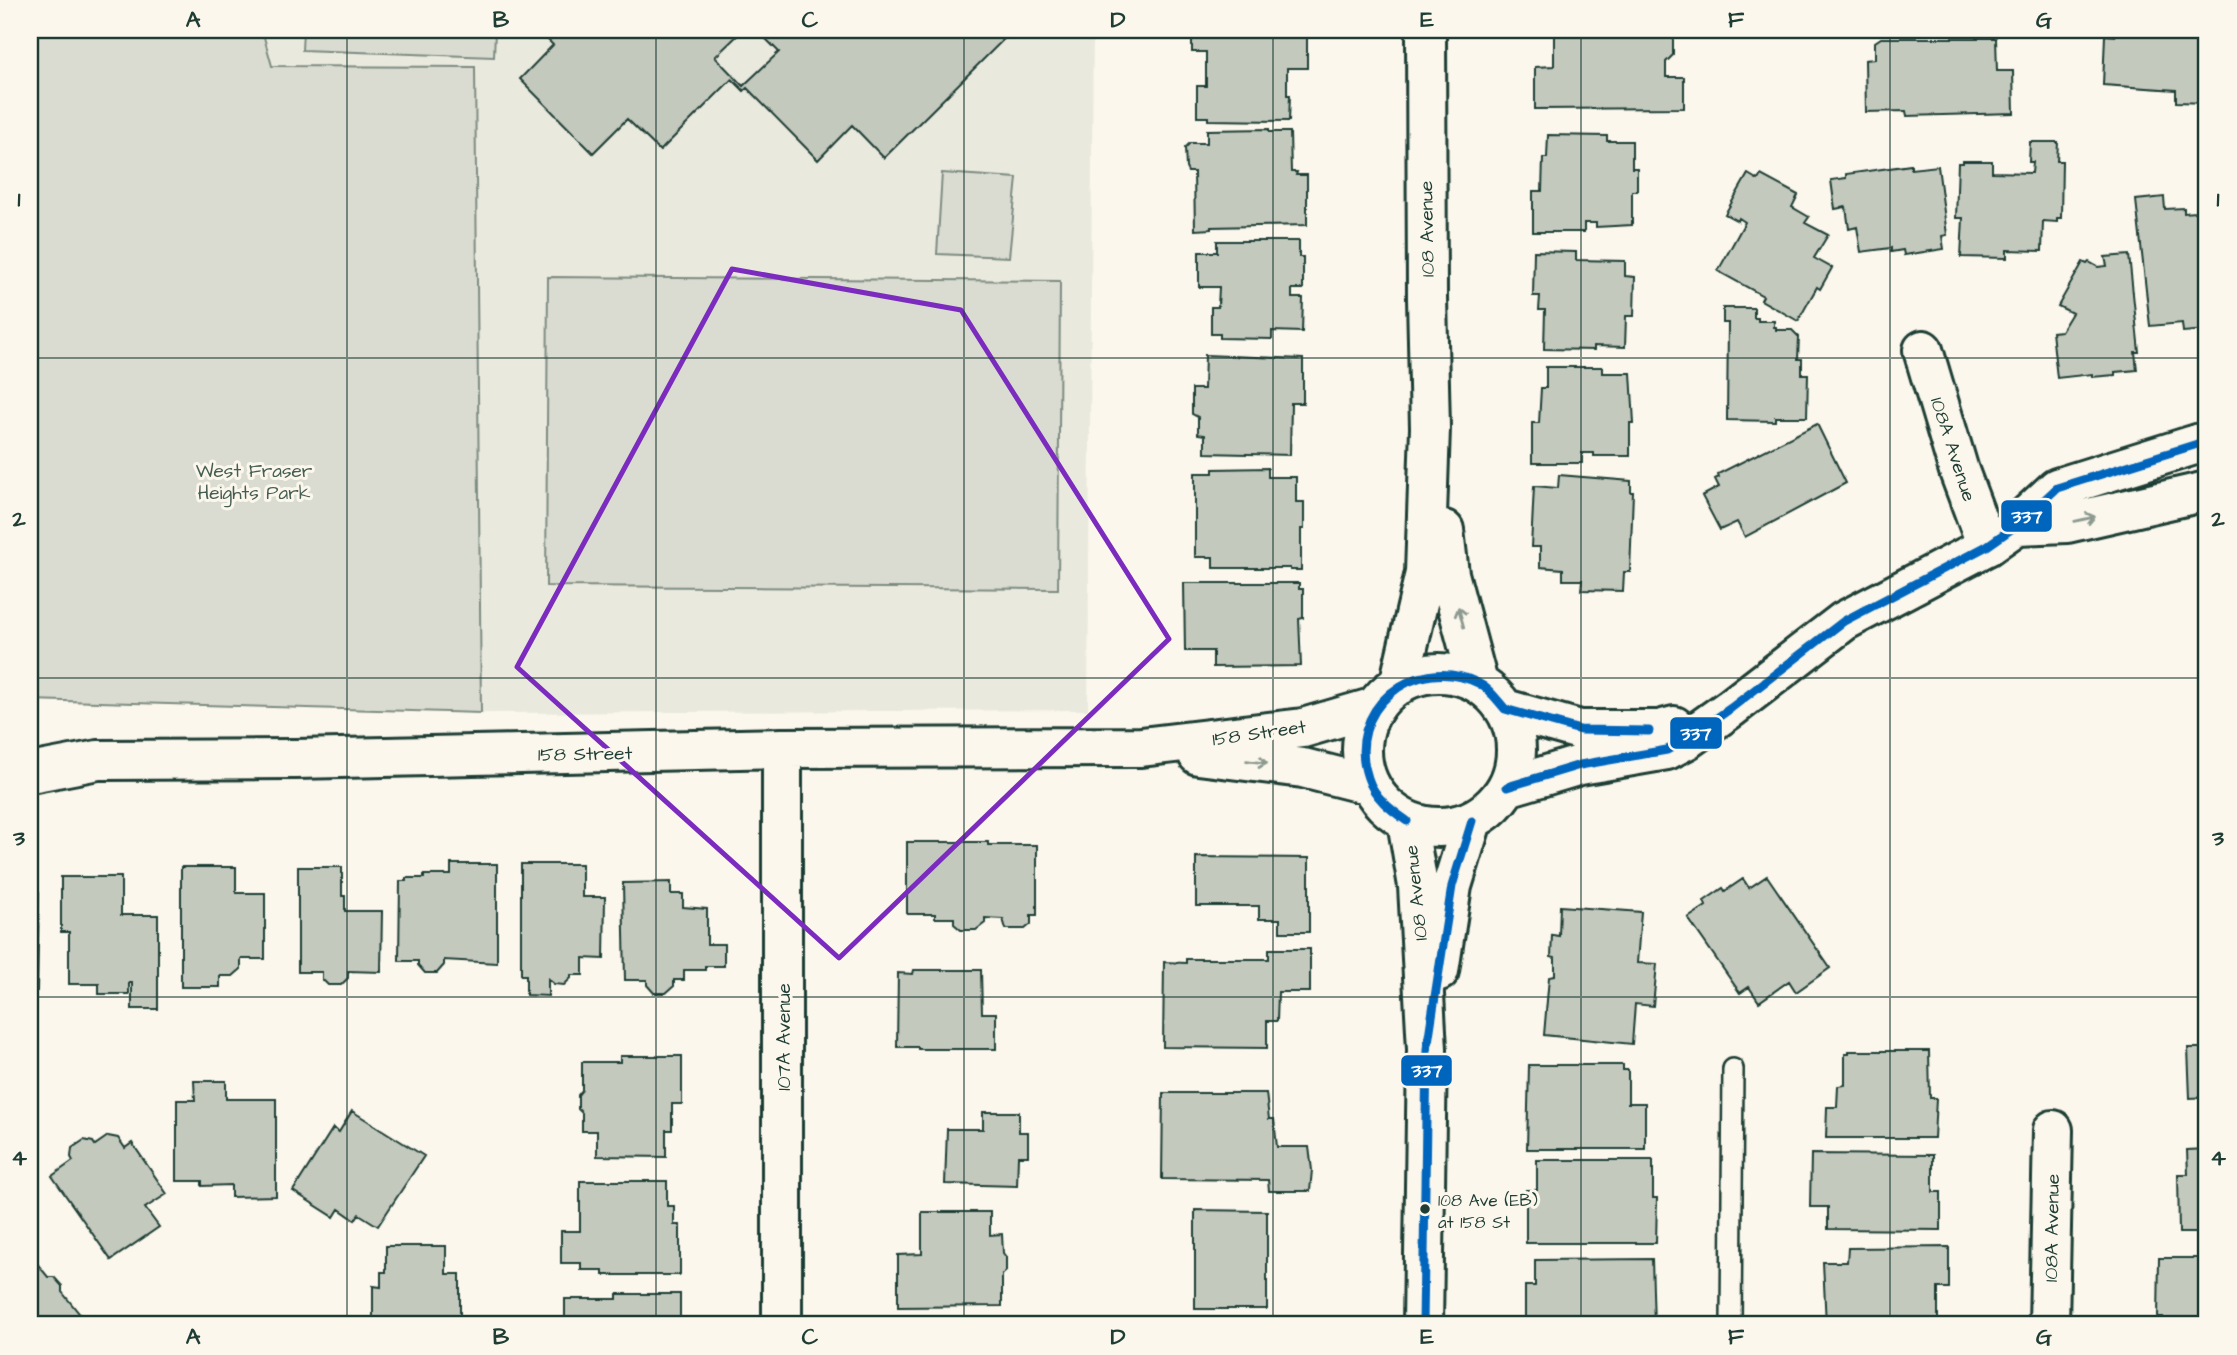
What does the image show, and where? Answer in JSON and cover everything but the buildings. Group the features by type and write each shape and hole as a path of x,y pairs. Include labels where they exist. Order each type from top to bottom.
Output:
{"street":[{"name":"108 Avenue","path":"1387,696 1425,573 1430,428 1426,285 1426,30"},
{"name":"108A Avenue","path":"1923,351 1959,471 2002,535"},
{"name":"108 Avenue","path":"1430,428 1450,574 1478,683"},
{"path":"1507,787 1580,765 1667,750 1731,708 1844,621 2002,535 2057,488 2207,441"},
{"path":"2002,535 2207,491"},
{"path":"1438,673 1478,683 1505,709 1513,728 1517,748 1515,768 1507,787 1492,807 1472,821 1450,827 1428,827 1406,821 1385,806 1370,785 1362,745 1366,725 1387,696 1418,676 1438,673"},
{"name":"158 Street","path":"30,773 98,760 310,759 782,748 1141,747 1303,728 1387,696"},
{"path":"1505,709 1580,730 1636,731 1659,730 1731,708"},
{"name":"158 Street","path":"1141,747 1303,768 1370,785"},
{"name":"107A Avenue","path":"782,748 782,1325"},
{"name":"108 Avenue","path":"1406,821 1418,887 1427,1049 1423,1325"},
{"name":"108 Avenue","path":"1427,1049 1452,887 1472,821"},
{"name":"108A Avenue","path":"2049,1325 2053,1130"}],"lane":[{"path":"1731,1325 1733,1069"}],"highlighted area":[{"path":"732,269 961,310 1169,639 839,958 517,667"}],"shaded area":[{"path":"262,30 1093,30 1088,710 481,713 475,68 272,66"}],"green space":[{"name":"West Fraser Heights Park","path":"30,30 262,30 272,66 475,67 481,713 30,700"},
{"path":"303,30 495,30 494,57 302,50"},
{"path":"942,173 1017,178 1009,257 937,254"},
{"path":"548,277 1060,281 1058,589 546,586"}],"transit line":[{"name":"337","path":"1507,787 1580,765 1667,750 1731,708 1844,621 1987,546 2017,525 2057,488 2207,441"},
{"name":"337","path":"1407,821 1379,797 1368,778 1363,753 1366,731 1375,710 1390,694 1409,682 1430,675 1454,675 1478,683 1505,709"},
{"name":"337","path":"1505,709 1580,730 1649,731"},
{"name":"337","path":"1423,1325 1427,1049 1452,886 1472,821"}],"place":[{"name":"108 Ave (EB) at 158 St","path":"1425,1209"}]}
